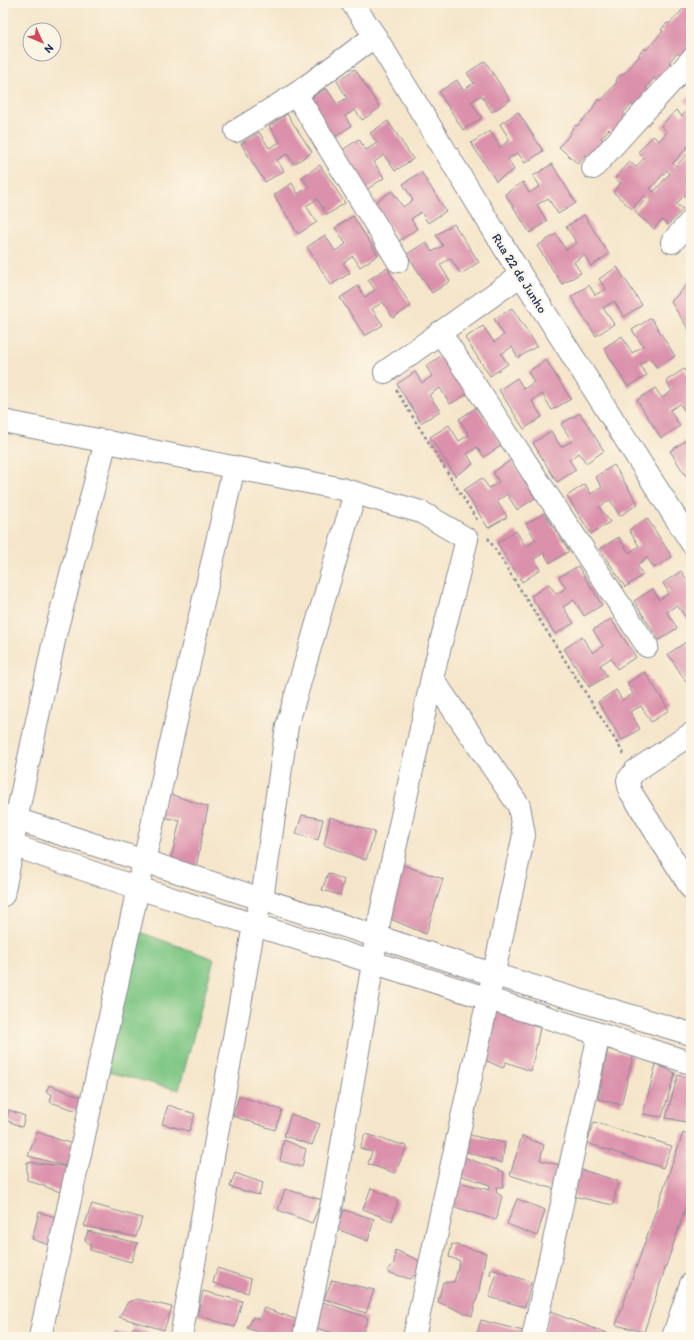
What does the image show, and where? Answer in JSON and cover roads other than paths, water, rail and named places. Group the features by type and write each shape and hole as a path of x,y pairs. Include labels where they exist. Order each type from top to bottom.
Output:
{"street":[{"name":"Rua 22 de Junho","path":"352,3 375,36 521,275 691,542"},
{"path":"236,131 296,94 375,36"},
{"path":"593,168 691,60"},
{"path":"296,94 398,261"},
{"path":"672,242 691,221"},
{"path":"385,372 521,275"},
{"path":"440,332 647,646"},
{"path":"3,421 234,467 355,493 421,512 467,539 432,678 376,936 374,963 333,1198 304,1337"},
{"path":"3,895 10,818 56,631 106,441"},
{"path":"40,1337 144,861 234,467"},
{"path":"181,1337 254,925 262,899 287,726 355,493"},
{"path":"414,1337 489,1000 492,974 524,835 519,806 432,678"},
{"path":"691,734 635,771 628,780 630,792 691,888"},
{"path":"10,818 492,974 691,1034"},
{"path":"8,844 138,888 691,1063"},
{"path":"532,1337 599,1034"},
{"path":"673,1337 691,1284"}]}
